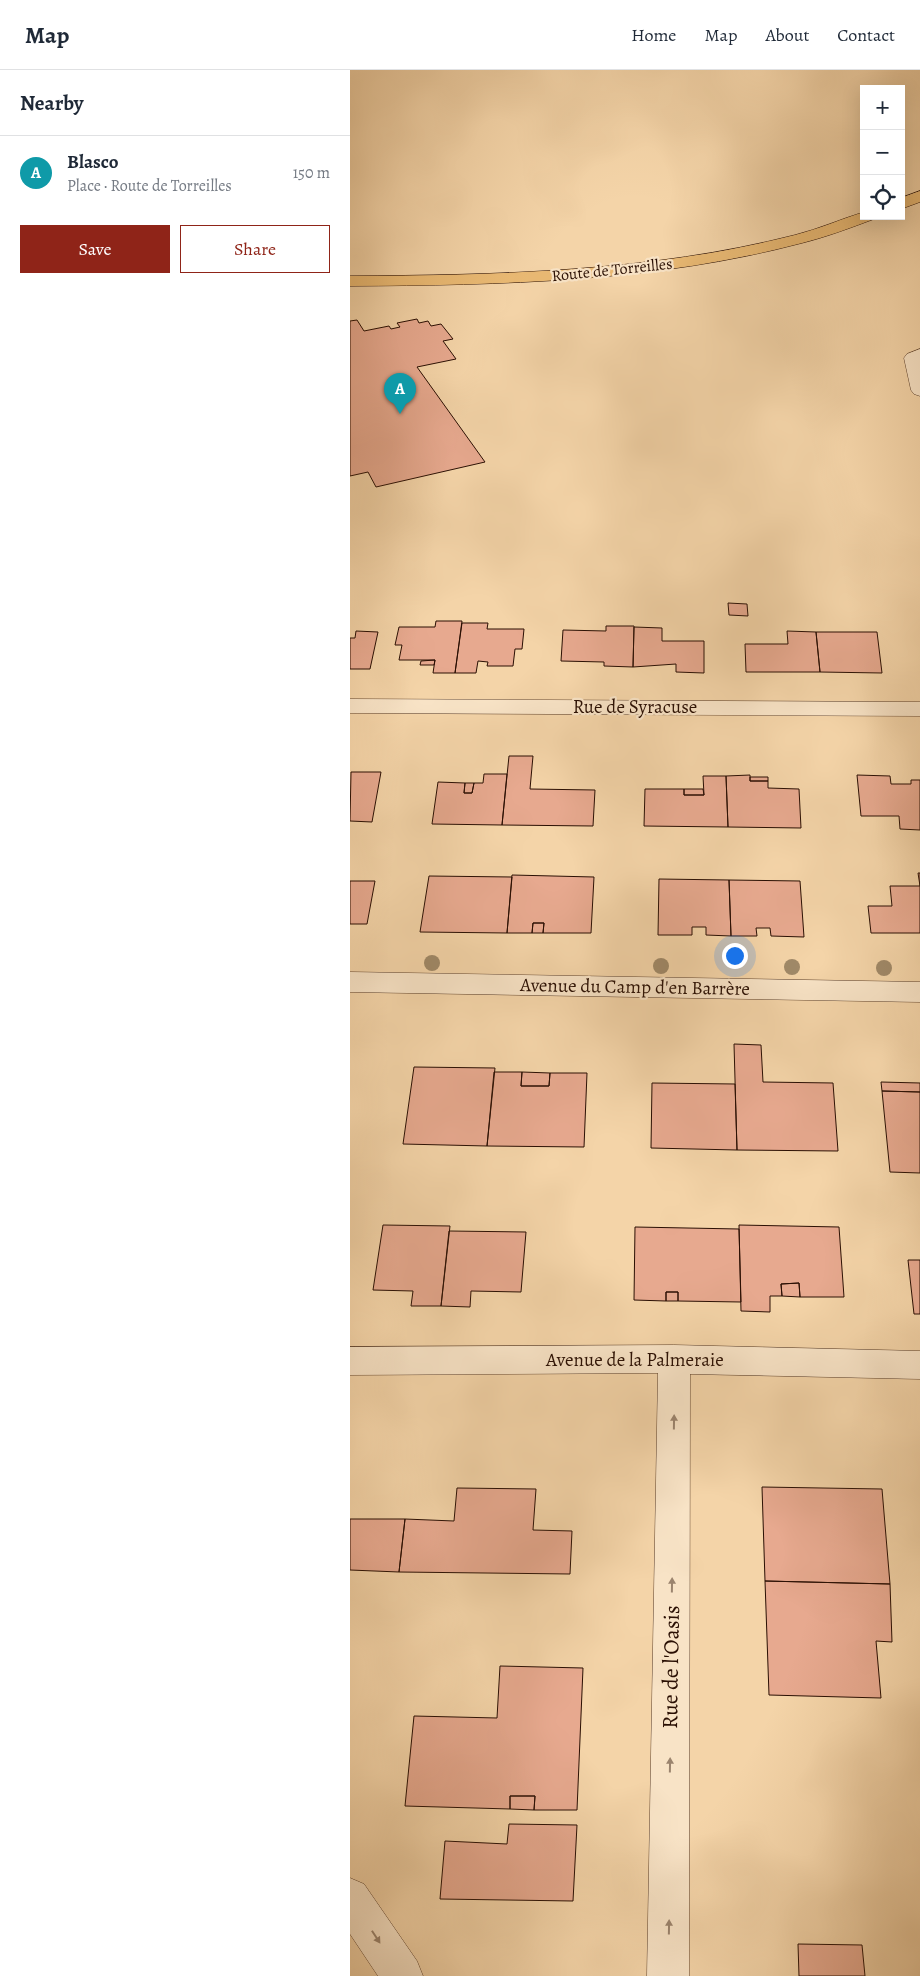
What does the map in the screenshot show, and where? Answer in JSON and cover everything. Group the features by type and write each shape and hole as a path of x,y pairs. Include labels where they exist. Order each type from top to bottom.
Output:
{"main road":[{"path":"905,202 920,196"},
{"name":"Route de Torreilles","path":"350,281 518,279 622,270 704,259 797,240 860,219"}],"street":[{"path":"920,354 913,358 920,390"},
{"name":"Rue de Syracuse","path":"350,706 920,709"},
{"name":"Avenue du Camp d'en Barrère","path":"350,982 920,992"},
{"name":"Avenue de la Palmeraie","path":"350,1361 674,1359 920,1364"},
{"name":"Rue de l'Oasis","path":"668,1976 674,1359"},
{"path":"350,1898 402,1976"}],"building":[{"path":"417,319 419,323 428,321 431,326 441,324 453,339 443,341 456,359 417,367 485,462 376,487 368,472 350,476 350,321 357,320 364,331 389,326 391,329 400,327 397,323"},
{"path":"728,603 747,604 748,616 729,615"},
{"path":"436,621 462,621 455,673 433,673 435,660 399,660 402,645 395,645 399,627 435,627"},
{"path":"462,623 488,623 487,629 524,629 522,649 515,649 513,666 487,666 488,662 478,661 476,673 455,673"},
{"path":"606,626 634,626 633,667 604,666 604,662 561,661 563,630 606,631"},
{"path":"634,627 662,628 662,641 704,641 704,673 676,672 676,664 633,667"},
{"path":"356,631 378,632 370,669 350,669 350,638 355,638"},
{"path":"787,631 816,632 820,672 746,672 745,644 788,644"},
{"path":"816,632 877,632 882,673 820,672"},
{"path":"435,660 434,665 420,665 421,661"},
{"path":"509,756 533,756 530,789 595,790 593,826 502,825"},
{"path":"351,772 381,772 372,822 350,821"},
{"path":"484,774 507,774 502,825 432,824 438,782 465,783 464,793 472,793 474,783 483,783"},
{"path":"750,775 750,781 768,781 768,788 799,789 801,828 728,827 726,776"},
{"path":"857,775 890,776 891,784 911,784 911,780 920,780 920,830 900,829 899,816 861,816"},
{"path":"703,776 726,776 728,827 644,826 645,789 684,789 684,795 704,795"},
{"path":"750,777 768,777 768,781 750,781"},
{"path":"465,783 474,783 472,793 464,793"},
{"path":"684,789 703,789 704,795 684,795"},
{"path":"512,875 594,877 591,933 543,933 544,923 533,923 532,933 507,933"},
{"path":"429,876 512,877 507,933 420,932"},
{"path":"659,879 729,880 731,936 706,935 706,927 692,927 692,935 658,935"},
{"path":"729,880 800,881 804,937 771,936 770,928 756,928 757,936 731,936"},
{"path":"350,881 375,881 367,924 350,924"},
{"path":"890,886 920,886 920,933 871,933 868,906 892,906"},
{"path":"533,923 544,923 543,933 532,933"},
{"path":"734,1044 761,1045 763,1082 833,1083 838,1151 737,1150"},
{"path":"414,1067 495,1068 487,1146 403,1144"},
{"path":"494,1072 522,1072 521,1086 549,1086 550,1073 587,1073 584,1147 487,1146"},
{"path":"522,1072 550,1073 549,1086 521,1086"},
{"path":"881,1082 920,1083 920,1092 882,1091"},
{"path":"652,1083 735,1084 737,1150 651,1148"},
{"path":"882,1091 920,1092 920,1173 890,1172"},
{"path":"383,1225 450,1226 441,1306 411,1306 413,1291 373,1290"},
{"path":"739,1225 839,1227 844,1297 800,1297 799,1283 781,1284 782,1296 770,1296 770,1312 741,1311"},
{"path":"635,1227 739,1229 741,1302 678,1301 678,1292 666,1292 666,1301 634,1300"},
{"path":"449,1231 526,1232 521,1292 471,1291 470,1307 441,1306"},
{"path":"908,1260 920,1260 920,1314 914,1314"},
{"path":"799,1283 800,1297 782,1296 781,1284"},
{"path":"666,1292 678,1292 678,1301 666,1301"},
{"path":"762,1487 882,1489 890,1584 765,1581"},
{"path":"457,1488 536,1489 533,1530 572,1531 570,1574 399,1572 405,1519 454,1521"},
{"path":"350,1519 405,1519 399,1572 350,1570"},
{"path":"765,1581 890,1584 892,1642 876,1641 881,1698 769,1695"},
{"path":"500,1666 583,1668 577,1810 534,1810 535,1796 510,1796 510,1809 405,1806 414,1716 497,1718"},
{"path":"510,1796 535,1796 534,1810 510,1809"},
{"path":"509,1824 577,1825 573,1901 440,1899 445,1841 507,1844"},
{"path":"798,1944 862,1945 865,1976 799,1976"}],"place":[{"name":"Blasco","path":"400,414"}]}
